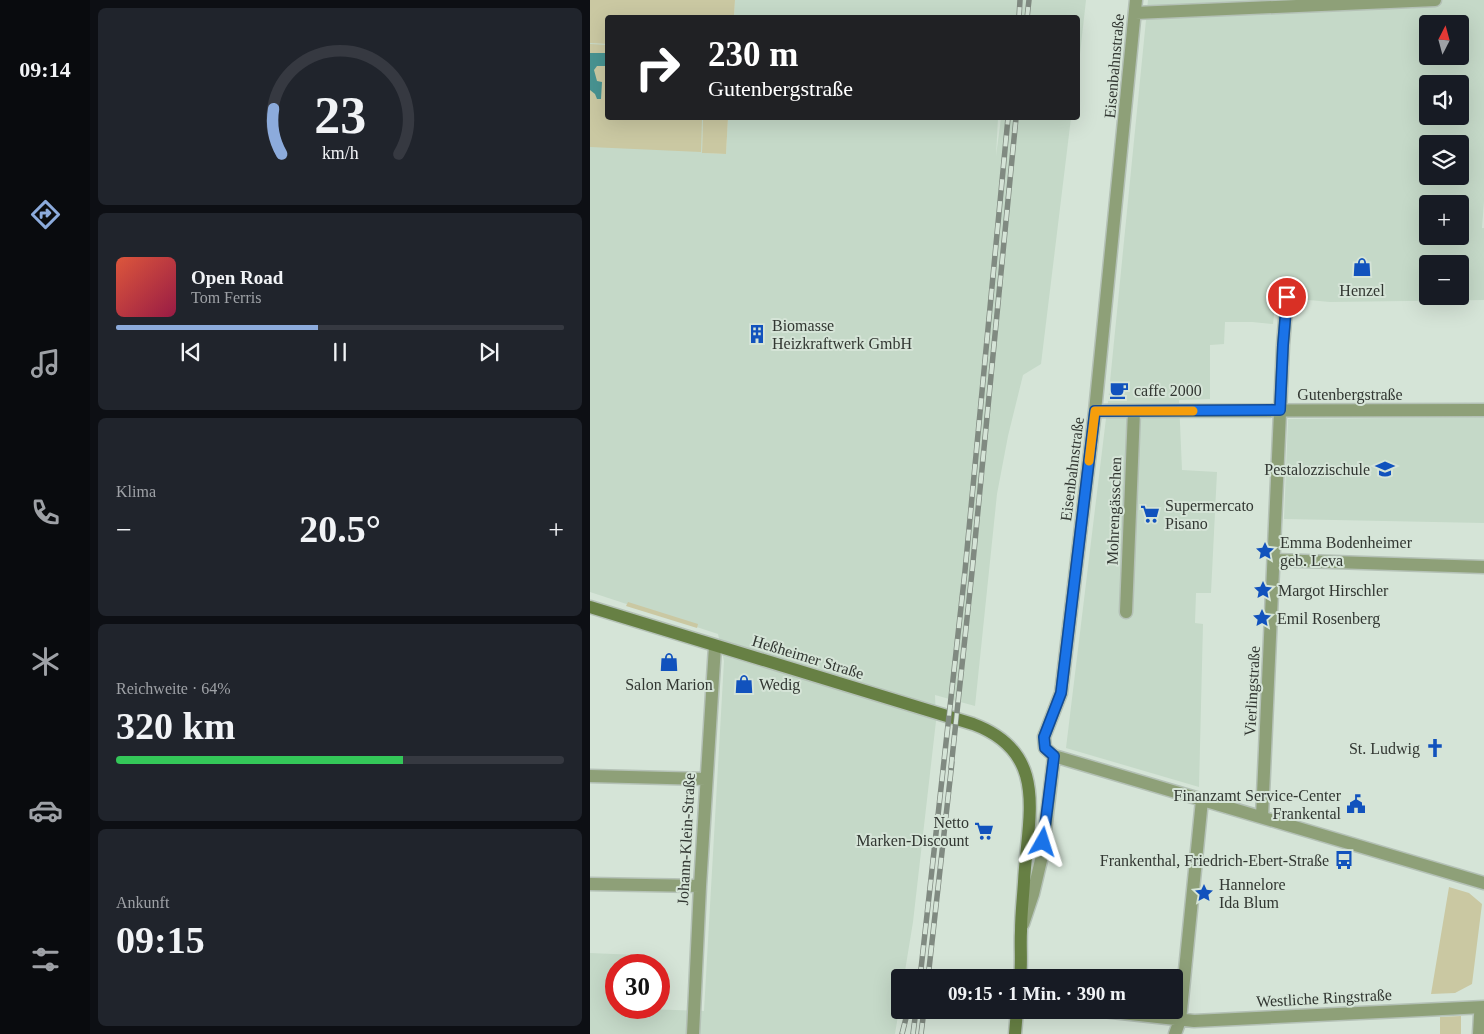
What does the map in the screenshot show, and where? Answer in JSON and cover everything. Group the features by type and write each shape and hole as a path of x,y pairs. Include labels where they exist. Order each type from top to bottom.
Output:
{"street":[{"name":"Eisenbahnstraße","path":"1054,756 1045,748 1044,737 1061,693 1095,411 1136,0"},
{"path":"1135,14 1435,0"},
{"name":"Vierlingstraße","path":"1262,817 1283,345 1287,297"},
{"name":"Gutenbergstraße","path":"1095,411 1484,410"},
{"name":"Mohrengässchen","path":"1126,612 1134,411"},
{"path":"1274,560 1484,566"},
{"name":"Heßheimer Straße","path":"590,607 973,724 1004,740 1020,760 1025,770 1031,803 1021,931"},
{"name":"Johann-Klein-Straße","path":"693,1034 706,778 715,646"},
{"path":"1020,969 1021,931 1034,894 1042,856 1054,756 1484,883"},
{"path":"590,776 706,778"},
{"path":"1175,1034 1180,1020 1202,800"},
{"path":"590,884 700,886"},
{"path":"1479,1034 1480,1016 1484,1009"},
{"name":"Westliche Ringstraße","path":"1171,1019 1484,1009"},
{"path":"1015,1034 1017,1019"}],"shaded area":[{"path":"590,0 735,0 734,15 605,15 605,44 590,43"},
{"path":"735,0 1086,0 1080,54 1080,15 734,15"},
{"path":"1148,0 1484,0 1484,201 1482,228 1484,228 1484,300 1469,300 1469,255 1419,255 1419,301 1330,302 1276,297 1273,324 1225,322 1224,344 1210,345 1210,399 1179,400 1182,470 1217,472 1211,593 1196,593 1195,623 1203,624 1199,787 1066,748 1108,402"},
{"path":"590,43 605,44 605,120 703,120 702,153 726,154 728,120 998,120 996,156 1001,120 1071,120 1041,364 1023,375 1008,436 997,494 975,706 935,695 936,721 913,922 905,969 891,969 891,1019 897,1019 895,1034 590,1034 590,953 614,954 605,954 605,1019 670,1019 670,1010 704,1011 724,661 718,634 590,592"},
{"path":"590,44 605,45 605,120 702,120 701,152 590,147"},
{"path":"703,120 728,120 726,154 702,153"},
{"name":"Pestalozzischule","path":"1484,417 1484,523 1284,519 1288,419"},
{"path":"628,602 698,624 697,628 626,606"},
{"path":"1449,887 1469,893 1482,904 1472,984 1455,993 1431,994"},
{"path":"1461,1016 1461,1034 1440,1034 1440,1017"}],"water":[{"path":"590,53 605,53 605,66 597,66 594,70 597,81 602,82 601,99 597,99 590,90"}],"railway":[{"path":"1019,15 1020,0"},
{"path":"1027,15 1029,0"},
{"path":"921,969 965,571 1008,120"},
{"path":"951,768 1016,120"},
{"path":"929,969 952,762"},
{"path":"902,1034 906,1019"},
{"path":"913,1034 915,1019"},
{"path":"921,1034 923,1019"}],"slow traffic":[{"path":"1089,461 1095,411 1193,411"}],"place":[{"name":"Henzel","path":"1362,267"},
{"name":"Biomasse Heizkraftwerk GmbH","path":"757,334"},
{"name":"caffe 2000","path":"1119,390"},
{"name":"Pestalozzischule","path":"1385,469"},
{"name":"Supermercato Pisano","path":"1150,514"},
{"name":"Emma Bodenheimer geb. Leva","path":"1265,551"},
{"name":"Margot Hirschler","path":"1263,590"},
{"name":"Emil Rosenberg","path":"1262,618"},
{"name":"Salon Marion","path":"669,662"},
{"name":"Wedig","path":"744,684"},
{"name":"St. Ludwig","path":"1435,748"},
{"name":"Finanzamt Service-Center Frankental","path":"1356,804"},
{"name":"Netto Marken-Discount","path":"984,831"},
{"name":"Frankenthal, Friedrich-Ebert-Straße","path":"1344,860"},
{"name":"Hannelore Ida Blum","path":"1204,893"}],"route":[{"path":"1043,842 1054,756 1045,748 1044,737 1061,693 1095,411 1280,410 1287,297"}]}
